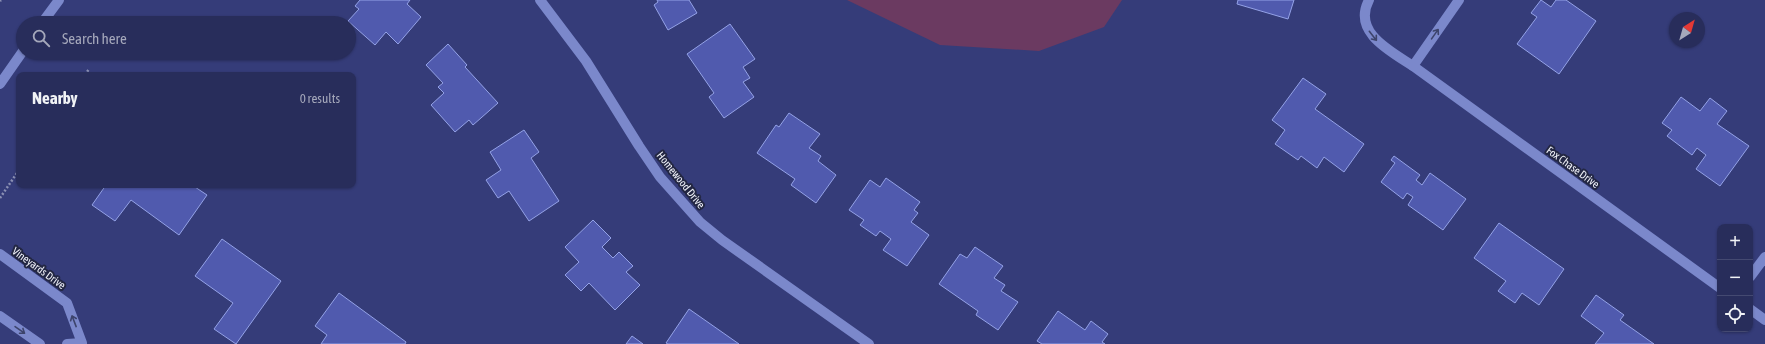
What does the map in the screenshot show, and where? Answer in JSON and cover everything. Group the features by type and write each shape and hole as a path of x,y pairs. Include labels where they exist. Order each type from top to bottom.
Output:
{"street":[{"path":"47,16 59,0"},
{"name":"Homewood Drive","path":"540,0 586,61 660,177 700,222 728,245 869,344"},
{"name":"Fox Chase Drive","path":"1369,0 1366,17 1370,32 1382,46 1412,66 1717,286"},
{"path":"1412,66 1459,0"},
{"path":"0,84 17,60"},
{"name":"Vineyards Drive","path":"0,254 67,303 83,344 67,344"},
{"path":"1753,273 1765,257"},
{"path":"1753,311 1765,320"},
{"path":"0,316 40,344"}],"path":[{"path":"0,198 16,174"}],"shaded area":[{"path":"847,0 1122,0 1104,27 1039,51 940,45"}],"building":[{"path":"360,0 410,0 407,4 421,17 398,44 386,32 375,45 356,28 356,16 353,16 359,9 355,6"},
{"path":"657,0 689,0 697,13 668,30 654,5 658,2"},
{"path":"1238,0 1294,0 1288,19 1237,4"},
{"path":"1541,0 1551,7 1556,0 1566,0 1596,21 1559,74 1517,44 1537,17 1531,13"},
{"path":"730,24 755,59 743,67 750,78 743,82 754,97 724,118 709,97 714,93 687,54"},
{"path":"448,44 467,65 465,67 498,103 473,125 469,120 455,132 431,105 444,93 438,87 443,83 426,65"},
{"path":"1303,78 1326,94 1315,109 1364,144 1344,172 1324,157 1317,168 1301,156 1298,160 1275,144 1285,130 1272,120"},
{"path":"1681,97 1700,111 1710,98 1727,111 1717,124 1749,146 1720,186 1696,169 1706,155 1697,148 1692,155 1667,136 1672,130 1662,123"},
{"path":"789,113 820,134 809,148 821,156 818,161 836,175 816,203 791,185 795,179 757,153 776,125 779,127"},
{"path":"524,130 539,152 531,158 559,201 529,221 509,191 498,198 486,180 501,170 490,152"},
{"path":"1394,156 1420,175 1416,180 1422,185 1430,173 1466,199 1443,230 1408,205 1413,197 1407,193 1403,199 1381,182 1395,163 1391,160"},
{"path":"886,178 920,202 914,210 918,213 911,222 929,235 907,266 883,250 891,239 880,231 876,236 860,225 864,220 849,210 870,180 880,187"},
{"path":"104,188 196,188 207,195 179,235 131,200 115,221 92,205"},
{"path":"593,220 611,238 602,247 613,258 619,252 633,266 626,272 640,285 615,310 589,283 581,291 565,275 579,262 565,247"},
{"path":"1499,223 1564,269 1539,305 1522,293 1515,303 1498,291 1506,281 1474,258"},
{"path":"222,239 281,281 236,344 214,329 233,303 195,276"},
{"path":"975,247 1003,266 994,278 1005,285 1001,291 1018,302 998,330 976,315 978,311 939,284 960,254 967,258"},
{"path":"339,293 406,342 405,344 321,344 327,335 315,326"},
{"path":"1596,295 1624,315 1620,320 1654,344 1595,344 1604,333 1581,316"},
{"path":"689,309 739,344 666,343"},
{"path":"1058,311 1085,330 1091,321 1108,334 1102,342 1105,344 1042,344 1037,341"},
{"path":"632,336 643,344 626,344"}]}
